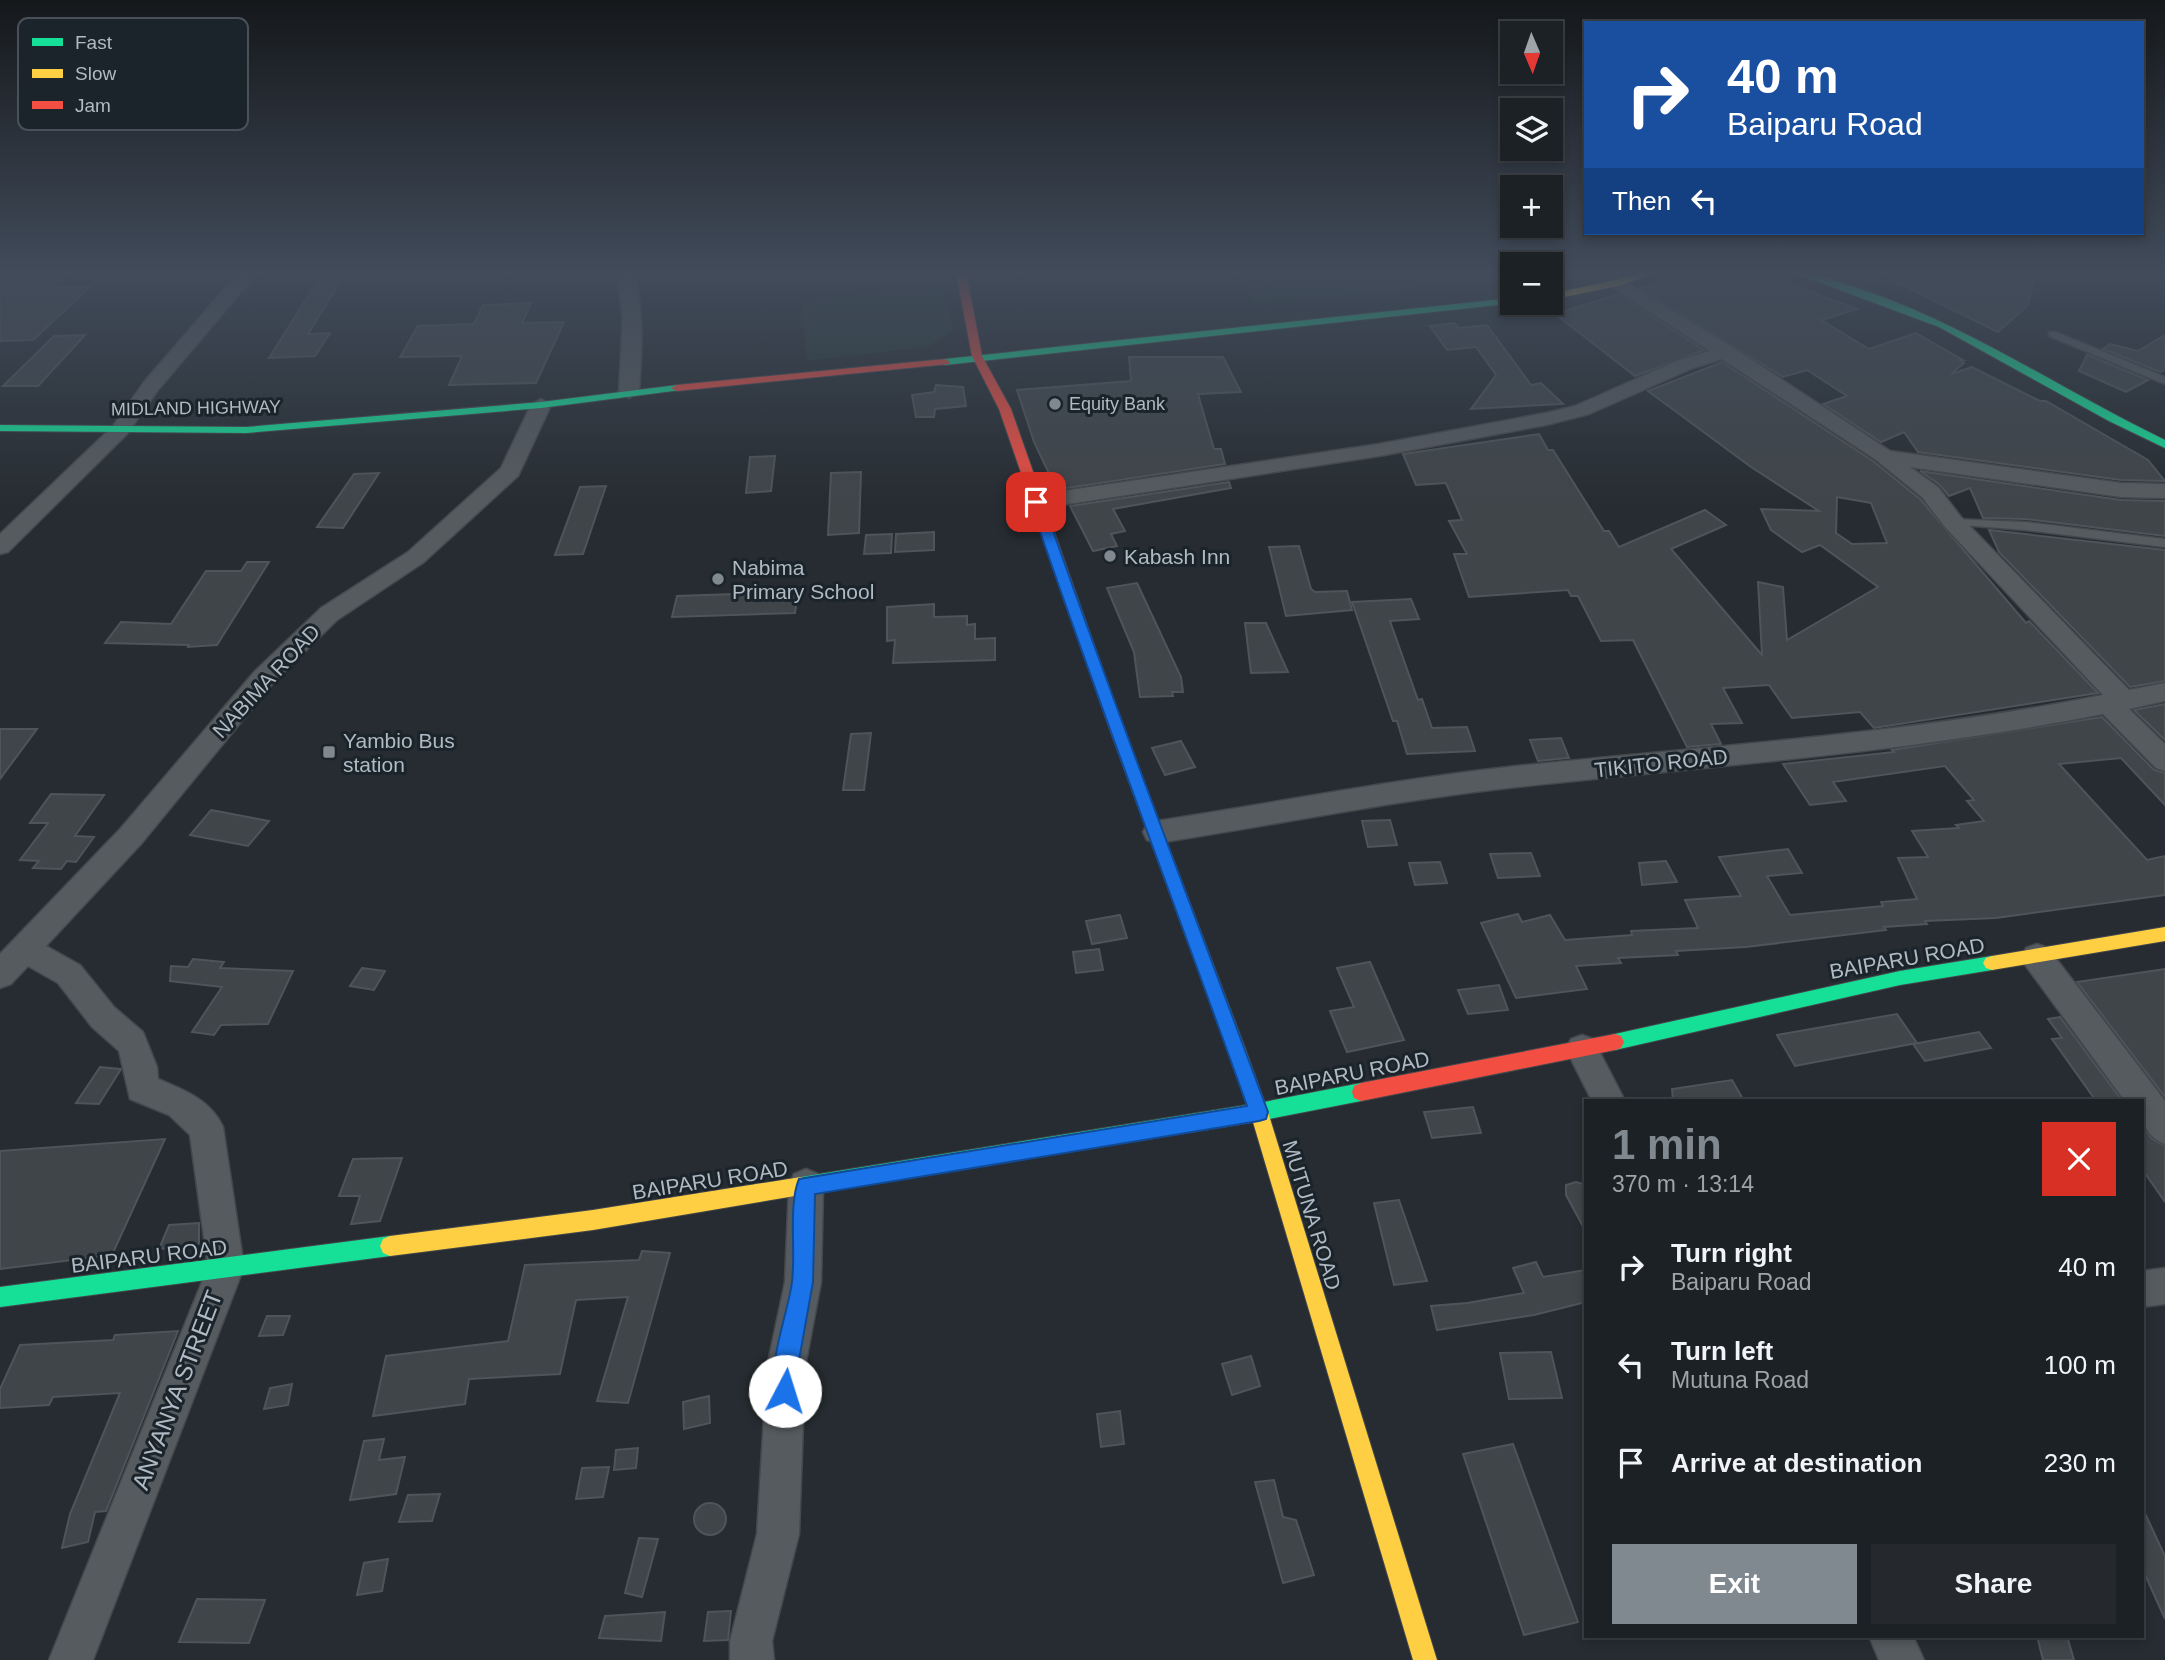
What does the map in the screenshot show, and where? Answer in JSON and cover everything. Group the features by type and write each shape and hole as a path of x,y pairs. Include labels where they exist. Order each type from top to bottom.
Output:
{"street":[{"path":"0,547 120,430 151,386 182,349"},
{"path":"629,392 634,349"},
{"name":"MUTUNA ROAD","path":"976,349 1005,409 1100,687 1157,832 1259,1112 1425,1660"},
{"name":"MIDLAND HIGHWAY","path":"0,428 246,430 541,405 629,392 848,372 1041,349"},
{"path":"1723,349 1882,455 1930,492 1953,522 2117,703 2165,761"},
{"path":"1990,349 2088,405 2165,444"},
{"path":"1036,502 1379,450 1546,419 1582,410 1686,365 1727,352"},
{"name":"NABIMA ROAD","path":"12,962 131,836 264,677 329,614 416,557 510,471 541,405"},
{"path":"1882,455 2121,490 2165,491"},
{"name":"TIKITO ROAD","path":"1157,832 1505,778 1856,744 2025,720 2165,692"},
{"name":"BAIPARU ROAD","path":"0,1297 593,1220 1259,1112 1582,1049 1899,978 2165,934"},
{"path":"2037,957 2143,1099"},
{"name":"ANYANYA STREET","path":"12,962 69,974 103,1017 132,1042 141,1068 142,1088 181,1104 206,1127 226,1267 71,1660"},
{"path":"1582,1049 1608,1099"},
{"path":"2144,1100 2165,1128"},
{"path":"752,1660 751,1641 778,1534 786,1367 803,1282 806,1186"},
{"path":"2144,1289 2165,1286"},
{"path":"1891,1638 1902,1660"}],"lane":[{"path":"2089,349 2165,381"},
{"path":"1953,522 2025,526 2165,543"}],"shaded area":[{"path":"805,349 907,349 806,361"}],"building":[{"path":"40,349 72,349 38,386 3,386"},
{"path":"274,349 319,349 315,356 269,358"},
{"path":"404,349 551,349 536,383 449,385 462,356 400,357"},
{"path":"1478,349 1505,349 1531,385 1541,383 1563,404 1471,409 1496,375"},
{"path":"1601,349 1703,349 1635,376"},
{"path":"1738,349 1945,349 1964,363 1951,374 1972,367 2040,401 2046,401 2148,460 2165,481 2121,480 1918,452 1904,432 1881,442 1823,404 1847,396 1807,370 1783,377"},
{"path":"2104,349 2132,349 2165,349 2165,370 2160,372"},
{"path":"2087,355 2148,380 2126,392 2079,371"},
{"path":"1129,357 1223,357 1241,392 1198,394 1214,449 1221,449 1225,464 1061,489 1058,483 1054,484 1034,442 1017,390 1131,381"},
{"path":"1722,362 1873,461 1920,499 2026,623 2029,621 2098,693 1874,728 1860,712 1792,718 1769,685 1723,688 1742,723 1711,724 1721,744 1687,747 1633,640 1601,641 1578,596 1571,596 1568,590 1469,597 1454,554 1467,554 1449,521 1462,520 1446,483 1416,485 1403,454 1539,434 1548,450 1553,450 1604,531 1609,531 1619,547 1705,510 1726,525 1671,549 1762,655 1758,582 1783,587 1787,640 1878,587 1820,545 1802,552 1771,530 1761,509 1819,511 1751,467 1648,391","holes":["1837,497 1871,503 1887,543 1852,544 1836,533"]},
{"path":"936,385 963,387 966,406 935,409 934,417 916,417 912,395 934,392"},
{"path":"775,456 771,491 746,493 750,457"},
{"path":"1920,471 2121,500 2165,501 2165,536 2025,519 1983,518 1970,488 1949,496 1940,485"},
{"path":"861,472 859,533 828,535 831,473"},
{"path":"379,473 343,528 317,527 354,474"},
{"path":"1229,482 1231,488 1113,509 1125,531 1111,534 1117,546 1093,551 1070,506"},
{"path":"606,486 583,554 555,555 580,487"},
{"path":"1989,530 2165,550 2165,681 2130,687 1999,552"},
{"path":"934,532 934,550 895,552 896,534"},
{"path":"892,534 891,553 864,554 866,535"},
{"path":"1299,546 1311,589 1315,592 1347,591 1352,610 1286,616 1269,547"},
{"path":"247,562 269,562 217,645 188,647 189,645 105,643 121,622 171,624 206,571 241,571"},
{"path":"1137,583 1181,677 1183,692 1172,692 1173,696 1140,697 1134,652 1107,588"},
{"path":"798,592 795,613 672,617 677,596"},
{"path":"1411,599 1419,619 1390,621 1418,700 1422,699 1432,728 1467,727 1475,751 1407,754 1397,721 1393,721 1352,602"},
{"path":"934,604 934,617 967,616 967,625 975,624 975,639 995,638 995,660 893,663 895,640 887,641 887,607"},
{"path":"1245,623 1266,623 1288,672 1251,673"},
{"path":"2165,704 2165,740 2134,710"},
{"path":"2102,717 2154,770 2165,773 2165,805 2121,758 2059,764 2147,860 2165,856 2165,895 1996,918 1925,921 1927,924 1884,927 1886,930 1746,947 1676,951 1678,955 1618,958 1621,963 1576,966 1587,989 1516,998 1481,923 1518,914 1522,922 1550,915 1565,940 1632,935 1631,931 1698,928 1685,900 1741,896 1719,857 1788,849 1802,873 1767,876 1790,915 1883,906 1881,902 1917,899 1898,858 1928,857 1912,831 1959,828 1956,825 1984,821 1967,801 1974,800 1945,766 1833,782 1846,801 1810,805 1783,764 1894,752 1892,750"},
{"path":"0,729 37,729 0,779"},
{"path":"871,733 864,790 843,790 851,734"},
{"path":"1561,738 1569,758 1538,761 1530,740"},
{"path":"1181,741 1195,767 1165,775 1152,748"},
{"path":"51,794 104,795 75,836 94,837 76,862 67,861 61,869 33,868 39,861 20,860 48,823 30,823"},
{"path":"211,810 269,821 248,846 190,835"},
{"path":"1390,820 1397,845 1368,847 1362,821"},
{"path":"1531,853 1540,876 1498,878 1490,854"},
{"path":"1666,861 1677,882 1642,885 1639,863"},
{"path":"1440,862 1447,883 1415,885 1409,863"},
{"path":"1120,915 1127,938 1092,944 1086,921"},
{"path":"1099,949 1103,970 1076,973 1073,952"},
{"path":"193,959 224,962 220,968 293,971 268,1024 221,1025 214,1035 192,1032 222,987 170,981 171,966 188,967"},
{"path":"1370,962 1404,1040 1347,1052 1330,1011 1354,1007 1337,968"},
{"path":"362,968 385,971 374,990 350,986"},
{"path":"2165,969 2165,1097 2077,982"},
{"path":"1499,985 1508,1010 1468,1014 1458,990"},
{"path":"1897,1014 1917,1043 1795,1066 1777,1035"},
{"path":"2060,1017 2120,1098 2095,1099 2052,1039 2062,1038 2048,1019"},
{"path":"1979,1032 1991,1048 1925,1061 1913,1044"},
{"path":"100,1067 121,1069 99,1104 76,1103"},
{"path":"1732,1080 1743,1099 1673,1099 1672,1089"},
{"path":"1473,1107 1481,1133 1432,1138 1424,1112"},
{"path":"2144,1127 2151,1138 2165,1146 2165,1202 2144,1172"},
{"path":"165,1139 112,1255 0,1269 0,1151"},
{"path":"402,1158 380,1221 351,1224 360,1196 339,1196 353,1159"},
{"path":"1576,1182 1584,1184 1584,1228 1566,1195 1566,1185"},
{"path":"1399,1200 1427,1281 1394,1285 1374,1203"},
{"path":"199,1223 199,1244 159,1249 169,1225"},
{"path":"642,1251 670,1253 628,1403 597,1401 628,1297 576,1300 560,1374 469,1379 465,1404 373,1416 386,1356 508,1341 525,1265 639,1260"},
{"path":"1536,1262 1543,1277 1584,1270 1584,1302 1534,1315 1437,1330 1431,1306 1524,1293 1513,1268"},
{"path":"267,1316 290,1316 283,1335 259,1336"},
{"path":"178,1331 106,1511 95,1512 88,1542 62,1548 70,1514 120,1393 53,1397 49,1405 0,1408 0,1389 20,1345 113,1340 115,1335"},
{"path":"1551,1352 1562,1398 1509,1399 1500,1353"},
{"path":"1251,1356 1260,1386 1232,1395 1222,1364"},
{"path":"292,1384 288,1405 264,1409 270,1388"},
{"path":"709,1396 710,1423 684,1429 683,1402"},
{"path":"1120,1411 1124,1444 1101,1447 1097,1414"},
{"path":"384,1439 379,1460 405,1457 396,1494 350,1500 364,1441"},
{"path":"1513,1444 1578,1622 1524,1635 1463,1454"},
{"path":"638,1448 636,1468 614,1470 616,1450"},
{"path":"609,1467 603,1497 576,1499 582,1468"},
{"path":"1274,1480 1283,1517 1296,1520 1314,1575 1283,1583 1255,1482"},
{"path":"440,1494 432,1521 399,1522 408,1495"},
{"path":"710,1503 721,1508 726,1519 721,1530 710,1535 699,1530 694,1519 699,1508"},
{"path":"2144,1511 2165,1556 2165,1619 2144,1572"},
{"path":"639,1538 658,1539 642,1597 625,1593"},
{"path":"388,1559 382,1591 357,1595 364,1563"},
{"path":"197,1599 265,1600 249,1643 179,1642"},
{"path":"731,1611 728,1640 704,1641 708,1612"},
{"path":"665,1612 661,1641 599,1638 605,1616"},
{"path":"2038,1638 2068,1638 2074,1660 2043,1660"}],"traffic: fast":[{"path":"945,362 1061,349"},
{"path":"1992,349 2113,418 2165,444"},
{"path":"0,428 246,430 541,405 677,388"},
{"path":"1117,730 1236,1048"},
{"path":"1615,1042 1900,978 1992,963"},
{"path":"801,1186 1259,1112 1361,1092"},
{"path":"0,1297 390,1246"}],"traffic: slow":[{"path":"1992,963 2165,934"},
{"path":"1236,1048 1259,1112 1425,1660"},
{"path":"390,1246 593,1220 801,1186"}],"traffic: jam":[{"path":"976,349 1005,409 1117,730"},
{"path":"677,388 945,362"},
{"path":"1361,1092 1615,1042"}],"place":[{"name":"Equity Bank","path":"1055,404"},
{"name":"Kabash Inn","path":"1110,556"},
{"name":"Nabima Primary School","path":"718,579"},
{"name":"Yambio Bus station","path":"329,752"}],"route":[{"path":"785,1391 786,1367 803,1282 806,1186 1259,1112 1157,832 1100,687 1036,502"}]}
